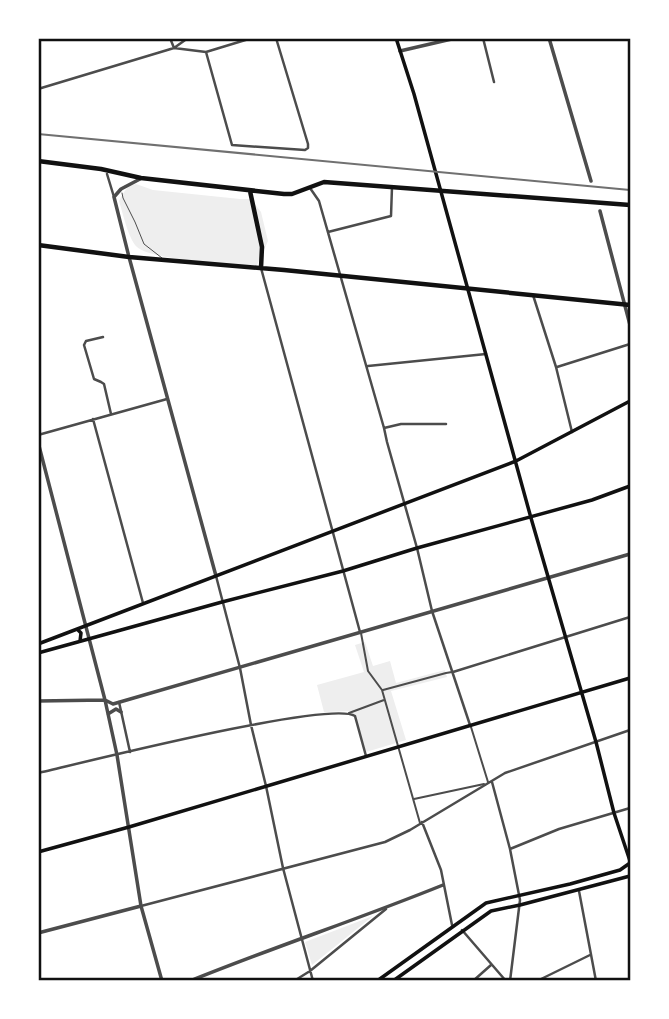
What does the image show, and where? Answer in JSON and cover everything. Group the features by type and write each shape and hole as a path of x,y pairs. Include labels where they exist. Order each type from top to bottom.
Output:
{"main road":[{"path":"377,981 486,903 620,870 631,862 614,813 469,289 396,38"},
{"path":"38,161 141,178 250,191 292,194 324,182 631,205"},
{"path":"250,191 262,247 261,268"},
{"path":"38,245 129,257 627,305"},
{"path":"38,643 516,461 631,401"},
{"path":"38,653 343,571 592,500 631,486"},
{"path":"77,629 82,636 80,641"},
{"path":"38,852 631,678"},
{"path":"393,981 491,911 631,876"},
{"path":"422,947 428,956"}],"street":[{"path":"170,38 174,48"},
{"path":"38,89 174,48 188,38"},
{"path":"174,48 206,52 252,38"},
{"path":"206,52 232,145 305,150 308,144 276,38"},
{"path":"400,51 456,38"},
{"path":"484,38 494,82"},
{"path":"549,38 591,181"},
{"path":"617,38 626,38"},
{"path":"107,172 240,668 283,868 313,981"},
{"path":"114,197 121,189 141,178"},
{"path":"328,232 391,216 392,187"},
{"path":"310,188 319,201 328,232 405,504 432,611 510,849 520,905 508,981"},
{"path":"600,211 631,325"},
{"path":"261,268 360,632 368,671 382,690 413,800 441,870 452,925"},
{"path":"533,295 572,432"},
{"path":"103,337 86,341 84,345 93,377 104,384 111,414"},
{"path":"555,367 631,344"},
{"path":"366,366 486,354"},
{"path":"38,435 168,398"},
{"path":"93,419 143,603"},
{"path":"384,429 401,424 446,424"},
{"path":"38,442 106,700 141,905 162,981"},
{"path":"38,701 106,700 113,704 631,554"},
{"path":"382,690 453,672 631,617"},
{"path":"38,773 251,725 349,713 385,700"},
{"path":"119,702 130,752"},
{"path":"108,714 116,709 121,712"},
{"path":"349,713 355,716 366,756"},
{"path":"38,933 385,842 505,773 631,730"},
{"path":"413,800 490,782"},
{"path":"510,849 559,829 631,808"},
{"path":"190,981 443,885"},
{"path":"579,890 596,981"},
{"path":"294,981 388,907"},
{"path":"462,930 508,981"},
{"path":"537,981 590,955"},
{"path":"473,981 491,965"}],"lane":[{"path":"121,189 144,244 164,259"}],"shaded area":[{"path":"136,184 153,190 251,199 261,212 268,241 257,265 255,267 174,258 137,247 128,232 119,201 128,188"},
{"path":"365,642 373,666 390,661 396,683 445,670 447,677 391,691 406,740 366,752 351,711 324,712 317,685 364,672 355,645"},
{"path":"373,916 312,965 305,942"}],"railway":[{"path":"38,134 630,190"}]}
